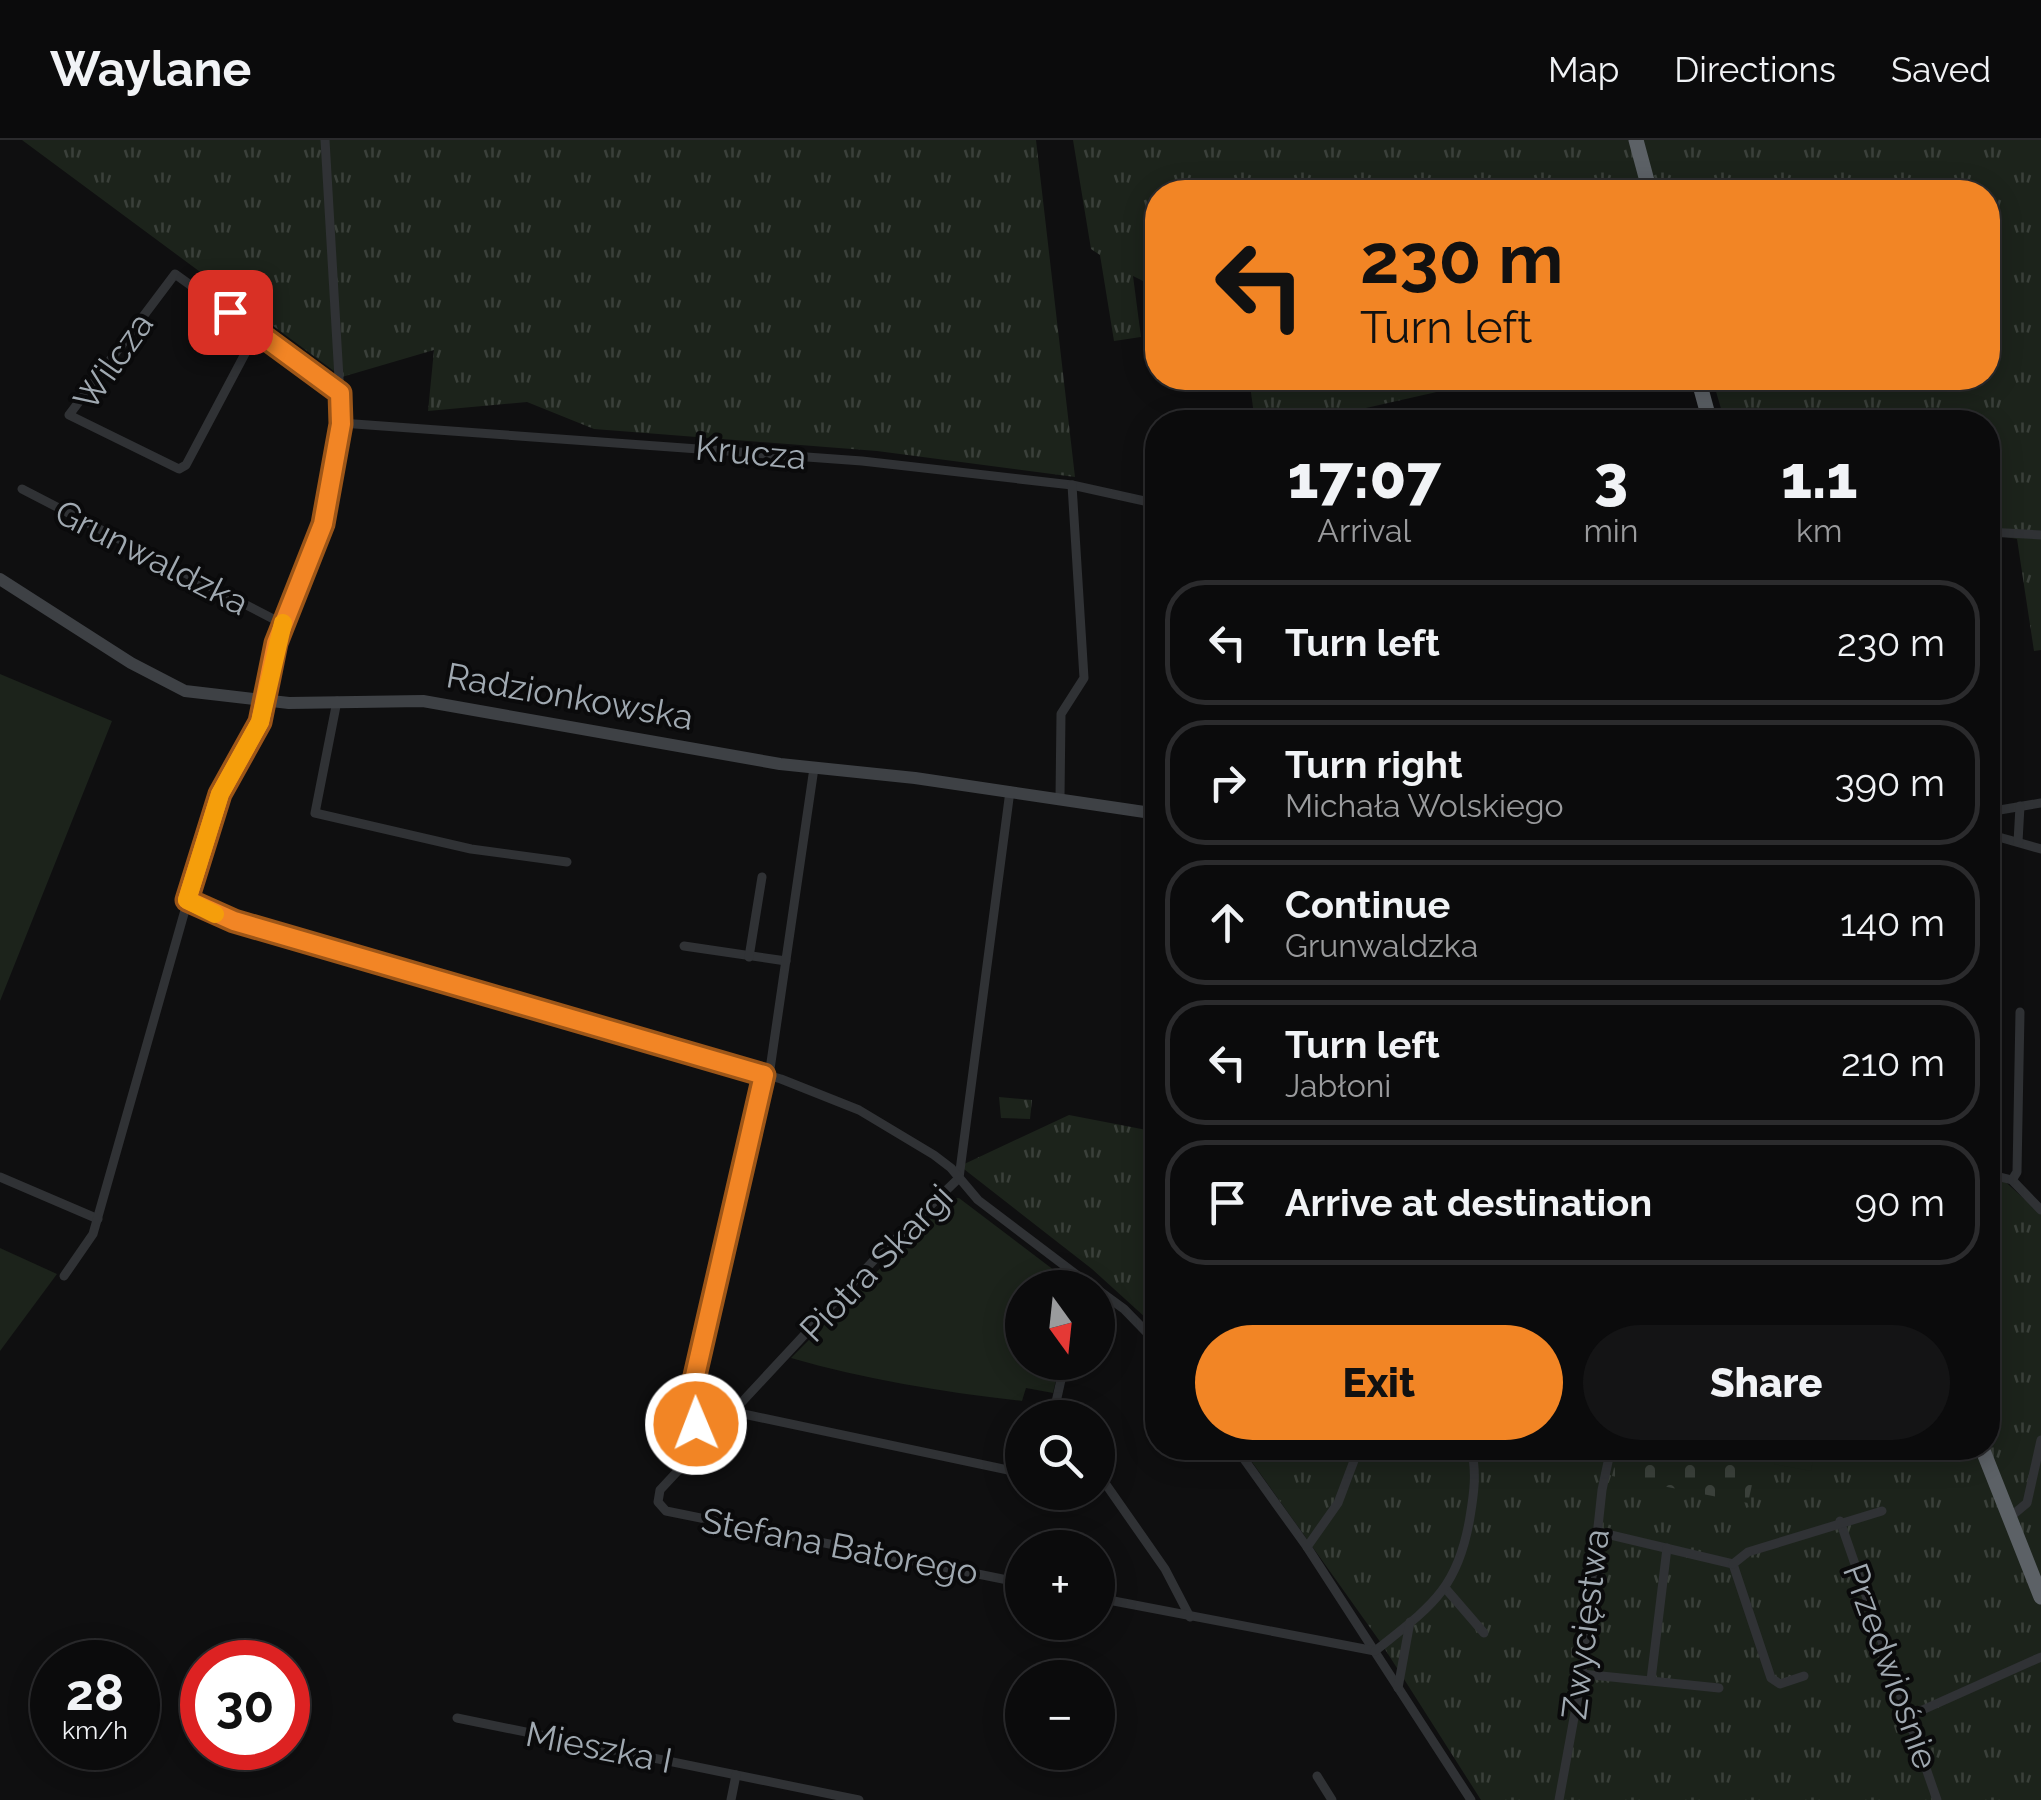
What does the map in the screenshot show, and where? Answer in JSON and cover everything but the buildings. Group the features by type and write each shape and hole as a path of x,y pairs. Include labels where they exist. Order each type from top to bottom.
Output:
{"highway":[{"path":"1636,140 1647,180"},
{"path":"1987,1460 2041,1597"}],"street":[{"name":"Grunwaldzka","path":"64,1276 87,1244 98,1219 220,794 260,722 272,658 323,524 341,424 325,140"},
{"name":"Wilcza","path":"176,274 257,332 186,465 179,469 69,415 176,274"},
{"path":"257,332 340,393"},
{"name":"Krucza","path":"341,424 862,461 1072,484 1145,501"},
{"path":"1060,798 1061,714 1084,678 1072,484"},
{"name":"Grunwaldzka","path":"22,489 283,624"},
{"path":"2000,533 2041,535"},
{"name":"Radzionkowska","path":"0,579 173,687 266,702 440,703 814,768 1145,812"},
{"path":"338,701 315,812 471,848 567,862"},
{"path":"703,1445 694,1380 767,1076 814,768"},
{"name":"Piotra Skargi","path":"659,1505 660,1490 875,1259 959,1178 1010,792"},
{"path":"2000,810 2041,803"},
{"path":"2018,842 2020,806"},
{"path":"2000,837 2041,849"},
{"path":"749,957 762,877"},
{"path":"187,900 234,921 767,1076 858,1110 934,1155 978,1200 1065,1270"},
{"path":"684,946 786,962"},
{"path":"2012,1180 2017,1172 2020,1012"},
{"path":"0,1177 98,1219"},
{"path":"2000,1177 2012,1180 2041,1210"},
{"path":"1115,1302 1145,1330"},
{"path":"734,1412 1005,1469"},
{"path":"2009,1518 2028,1504 2041,1440"},
{"path":"1245,1460 1307,1547 1471,1800"},
{"path":"1307,1547 1338,1503 1354,1460"},
{"path":"1375,1652 1446,1589 1465,1544 1476,1480 1473,1460"},
{"name":"Zwycięstwa","path":"1562,1800 1609,1460"},
{"path":"1115,1498 1166,1569 1190,1617"},
{"name":"Stefana Batorego","path":"659,1505 666,1511 1005,1580"},
{"path":"1734,1564 1748,1552 1841,1527 1882,1510"},
{"name":"Przedwiośnie","path":"1841,1527 1937,1800"},
{"path":"1598,1532 1734,1564"},
{"path":"1651,1680 1668,1548"},
{"path":"1734,1564 1772,1678 1780,1684 1804,1676"},
{"path":"1446,1589 1484,1634"},
{"path":"1115,1602 1375,1652"},
{"path":"1398,1688 1410,1622"},
{"path":"1909,1716 2041,1657"},
{"path":"1582,1674 1719,1688"},
{"name":"Mieszka I","path":"457,1718 859,1800"},
{"path":"730,1800 736,1775"},
{"path":"1317,1776 1332,1800"}],"green space":[{"path":"22,140 1036,140 1075,477 877,451 594,429 527,402 428,411 434,350 342,377"},
{"path":"1073,140 2041,140 2041,650 2034,651 2017,539 2000,536 2000,410 1721,410 1716,390 2000,390 2000,180 1145,180 1145,282 1133,276 1141,337 1114,341 1100,255 1091,249"},
{"path":"1251,390 1442,390 1357,410 1253,410"},
{"path":"0,674 112,721 0,1001"},
{"path":"999,1097 1032,1100 1030,1119 1001,1118"},
{"path":"1069,1115 1145,1130 1145,1317 1115,1290 1115,1270 1092,1269 960,1166"},
{"path":"2000,1177 2041,1214 2041,1800 1481,1800 1381,1643 1251,1460 2000,1460"},
{"path":"959,1198 1054,1270 1005,1270 1005,1380 1056,1380 1053,1393 1026,1388 1022,1400 963,1394 791,1358 949,1199"},
{"path":"0,1248 57,1274 0,1351"},
{"path":"1616,1460 1757,1460 1748,1503 1612,1476"},
{"path":"1775,1460 1813,1460 1811,1471 1774,1464"}],"slow traffic":[{"path":"215,914 187,900 194,870 220,794 260,722 283,623"}],"route":[{"path":"230,312 340,393 341,424 323,524 276,643 264,712 220,794 187,900 234,921 764,1075 694,1380 696,1424"}]}
